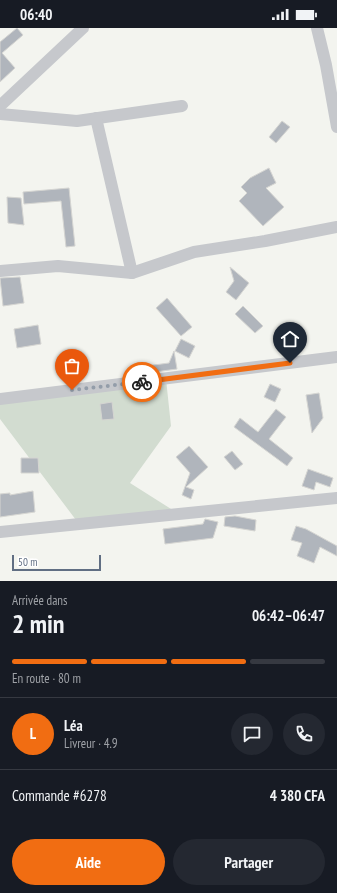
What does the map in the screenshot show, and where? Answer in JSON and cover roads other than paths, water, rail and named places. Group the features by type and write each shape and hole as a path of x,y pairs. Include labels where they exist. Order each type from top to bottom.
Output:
{"street":[{"path":"0,106 83,28"},
{"path":"318,28 332,64 337,127"},
{"path":"0,114 77,121 182,106"},
{"path":"96,118 132,273"},
{"path":"0,271 58,266 132,273 194,252 264,241 337,227"},
{"path":"0,399 337,357"},
{"path":"0,532 337,498"}]}
